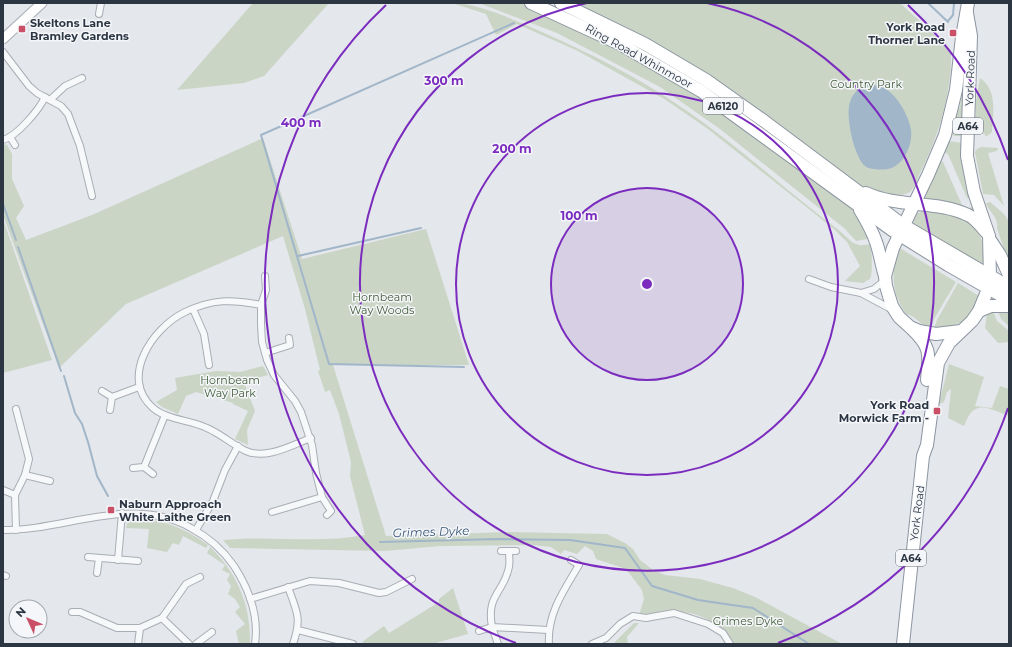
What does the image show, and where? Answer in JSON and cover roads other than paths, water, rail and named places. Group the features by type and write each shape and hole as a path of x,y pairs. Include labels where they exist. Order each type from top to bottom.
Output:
{"highway":[{"name":"Ring Road Whinmoor","path":"531,3 620,44 701,91 743,120 857,206 901,230"},
{"name":"Ring Road Whinmoor","path":"561,3 623,32 694,73 736,101 853,187 901,230"},
{"name":"York Road","path":"885,278 890,257 901,230 939,152 952,113 962,37 968,8"},
{"name":"York Road","path":"968,8 971,36 967,156 974,192 990,238"},
{"name":"Ring Road Whinmoor","path":"853,187 886,200 949,209 968,215 990,238"},
{"name":"Ring Road Whinmoor","path":"857,206 873,235 885,278 888,296 895,311"},
{"name":"A6120","path":"901,230 989,283 1009,300"},
{"path":"990,238 1009,275"},
{"path":"989,283 990,238"},
{"name":"York Road","path":"923,456 927,445 938,363 945,349 961,331 972,322 979,311 989,283"},
{"name":"A6120","path":"989,283 1009,287"},
{"path":"979,311 991,306 1009,306"},
{"name":"York Road","path":"895,311 922,338 929,354 922,445 923,456 902,643"},
{"path":"910,327 919,331 936,334 961,331"}],"street":[{"path":"3,39 42,3"},
{"path":"99,14 101,3"},
{"path":"3,52 22,79 37,93 61,106 68,114 74,127 92,196"},
{"path":"3,140 10,137 40,108 48,98 65,86 82,78"},
{"path":"10,137 15,145"},
{"path":"265,276 266,290 262,305 261,334 265,353 269,368 298,406 310,438 322,497 332,511 327,515"},
{"path":"861,293 874,289 885,278"},
{"path":"809,279 831,287 861,293 881,302 895,311"},
{"path":"262,305 226,300 193,309 175,318 151,342 141,363 139,387 146,400 158,412 200,424 246,451 261,454 310,438"},
{"path":"193,309 204,334 209,365"},
{"path":"265,353 290,345 289,338"},
{"path":"112,397 139,387"},
{"path":"102,391 112,397"},
{"path":"110,410 112,397"},
{"path":"16,409 28,459 24,475 16,495 16,530"},
{"path":"144,467 165,415"},
{"path":"196,530 213,501 225,470 238,446"},
{"path":"132,468 144,467 153,474"},
{"path":"24,475 50,481"},
{"path":"3,490 16,495"},
{"path":"272,512 322,497"},
{"path":"118,560 122,513"},
{"path":"3,530 16,530 122,513 157,515 182,522 212,542 227,557 241,578 254,613 255,644"},
{"path":"498,644 492,627 490,614 493,599 509,567 512,551 501,551"},
{"path":"88,557 138,561"},
{"path":"97,572 99,558"},
{"path":"549,644 548,630 554,610 581,563 572,560"},
{"path":"72,612 80,612 118,628 140,628 162,618 186,584 200,577"},
{"path":"250,599 310,581 325,581 379,593 386,592 412,579"},
{"path":"288,587 298,617 298,630 293,644"},
{"path":"592,644 606,638 620,624 633,616 646,618 674,613 708,624 723,633 728,643"},
{"path":"162,618 189,644"},
{"path":"480,631 492,627 548,630"},
{"path":"138,644 140,628"},
{"path":"298,630 353,644"},
{"path":"196,644 212,632"}],"water":[{"path":"865,84 876,85 890,92 902,107 910,125 911,136 909,148 906,154 899,164 888,169 879,170 865,166 857,154 854,145 849,116 850,102 854,94"}],"waterway":[{"path":"928,3 948,22"},
{"path":"948,21 953,15 954,3"},
{"path":"464,367 329,364 261,135 514,23"},
{"path":"3,204 16,240"},
{"path":"298,256 421,228"},
{"path":"18,247 61,371"},
{"path":"64,376 75,413 82,424 88,442 97,476 108,496"},
{"name":"Grimes Dyke","path":"380,542 499,539 570,540 625,548 652,586 698,600 753,608 809,644"}],"place":[{"name":"Skeltons Lane Bramley Gardens","path":"22,29"},
{"name":"York Road Thorner Lane","path":"953,33"},
{"name":"York Road Morwick Farm -","path":"937,411"},
{"name":"Naburn Approach White Laithe Green","path":"111,510"}],"park label":[{"name":"Country Park","path":"866,84"},
{"name":"Hornbeam Way Woods","path":"382,303"},
{"name":"Hornbeam Way Park","path":"230,386"}]}
